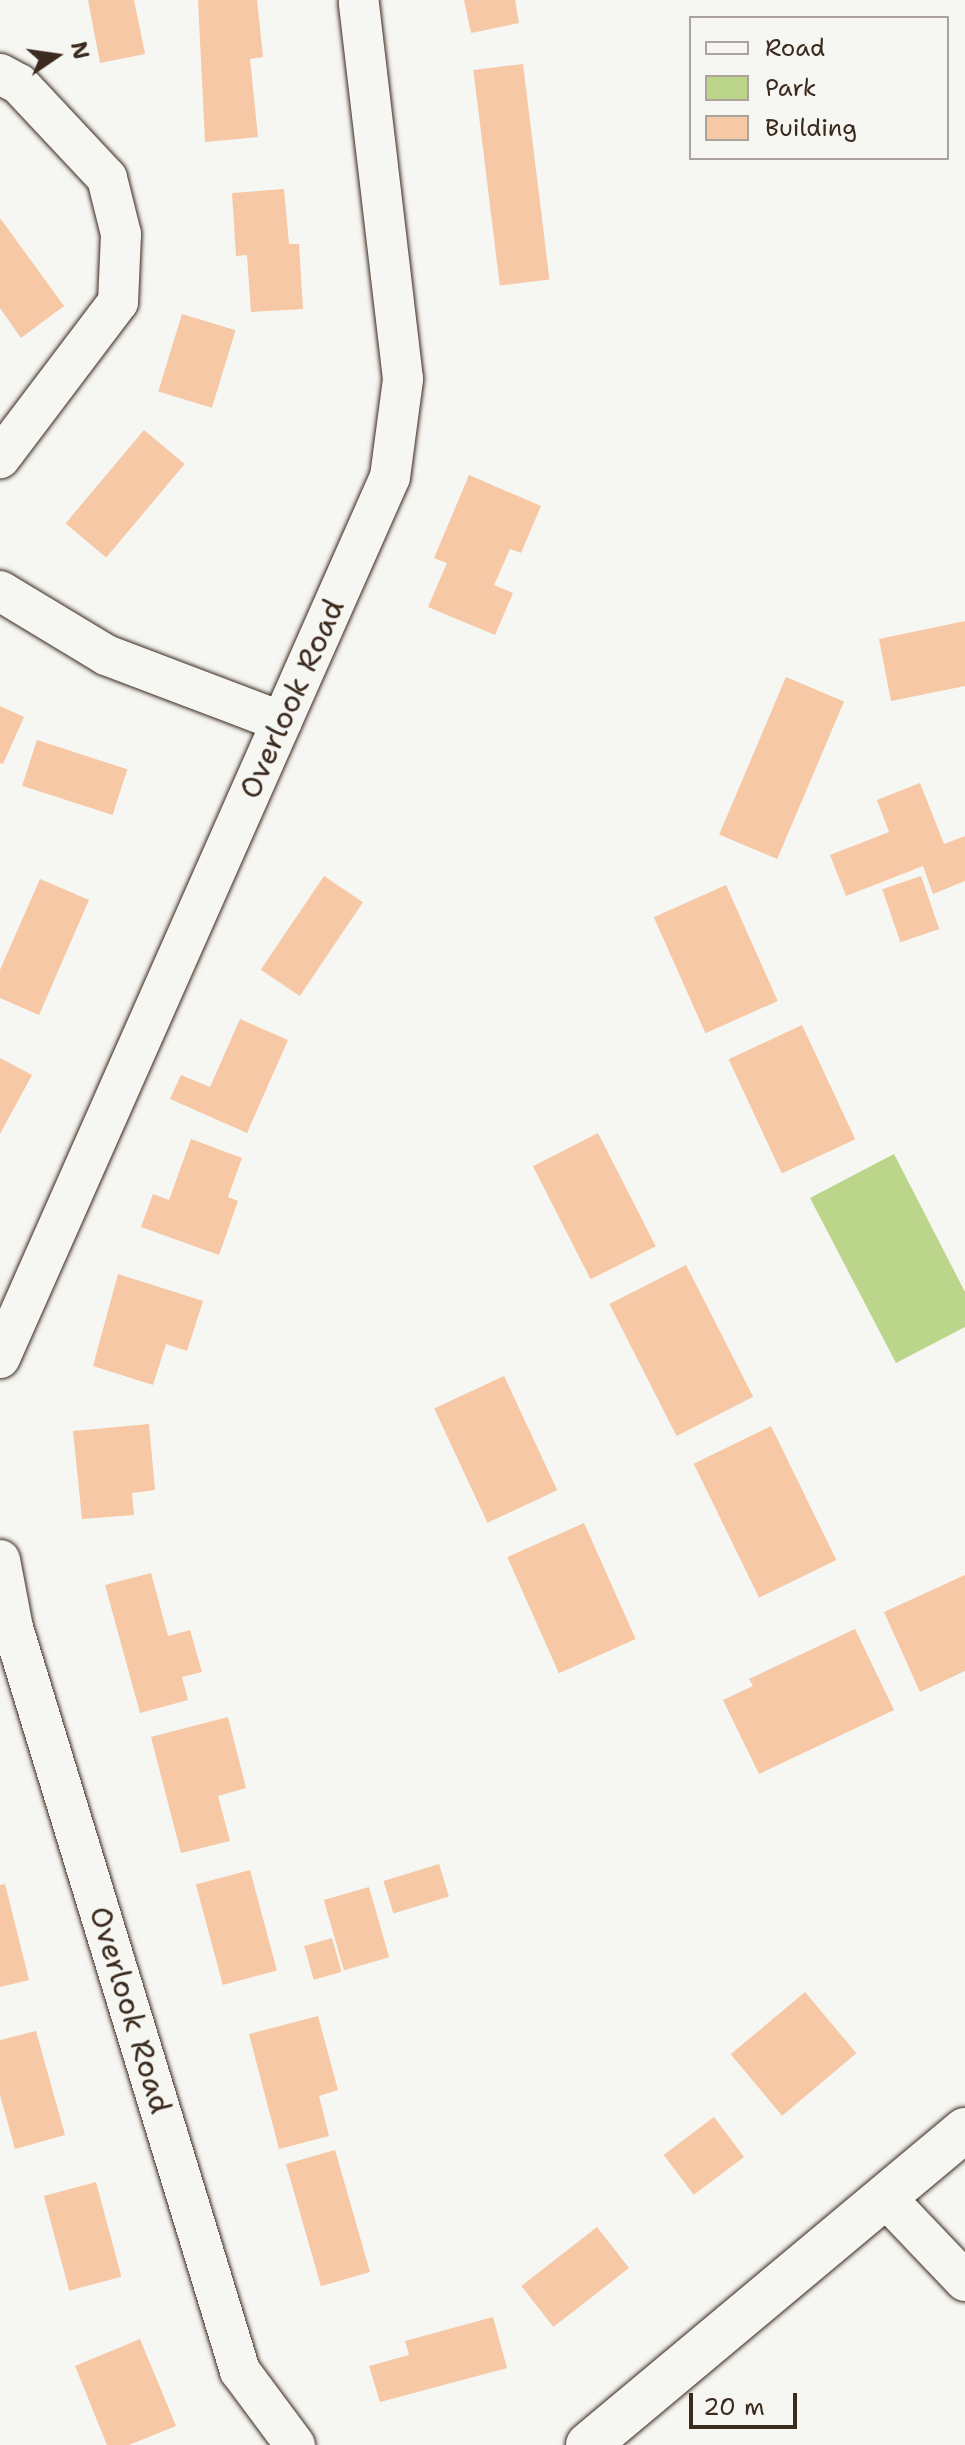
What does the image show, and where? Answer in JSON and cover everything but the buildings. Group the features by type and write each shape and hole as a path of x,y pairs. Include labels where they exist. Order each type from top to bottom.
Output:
{"street":[{"name":"Overlook Road","path":"0,1358 390,477 403,379 359,3"},
{"path":"0,74 19,84 107,178 121,234 118,302 0,458"},
{"path":"0,591 106,655 282,722"},
{"name":"Overlook Road","path":"0,1560 13,1628 240,2371 295,2445"},
{"path":"588,2445 965,2130"},
{"path":"885,2197 965,2281"}],"green space":[{"path":"894,1154 965,1292 965,1327 896,1363 810,1198"}]}
